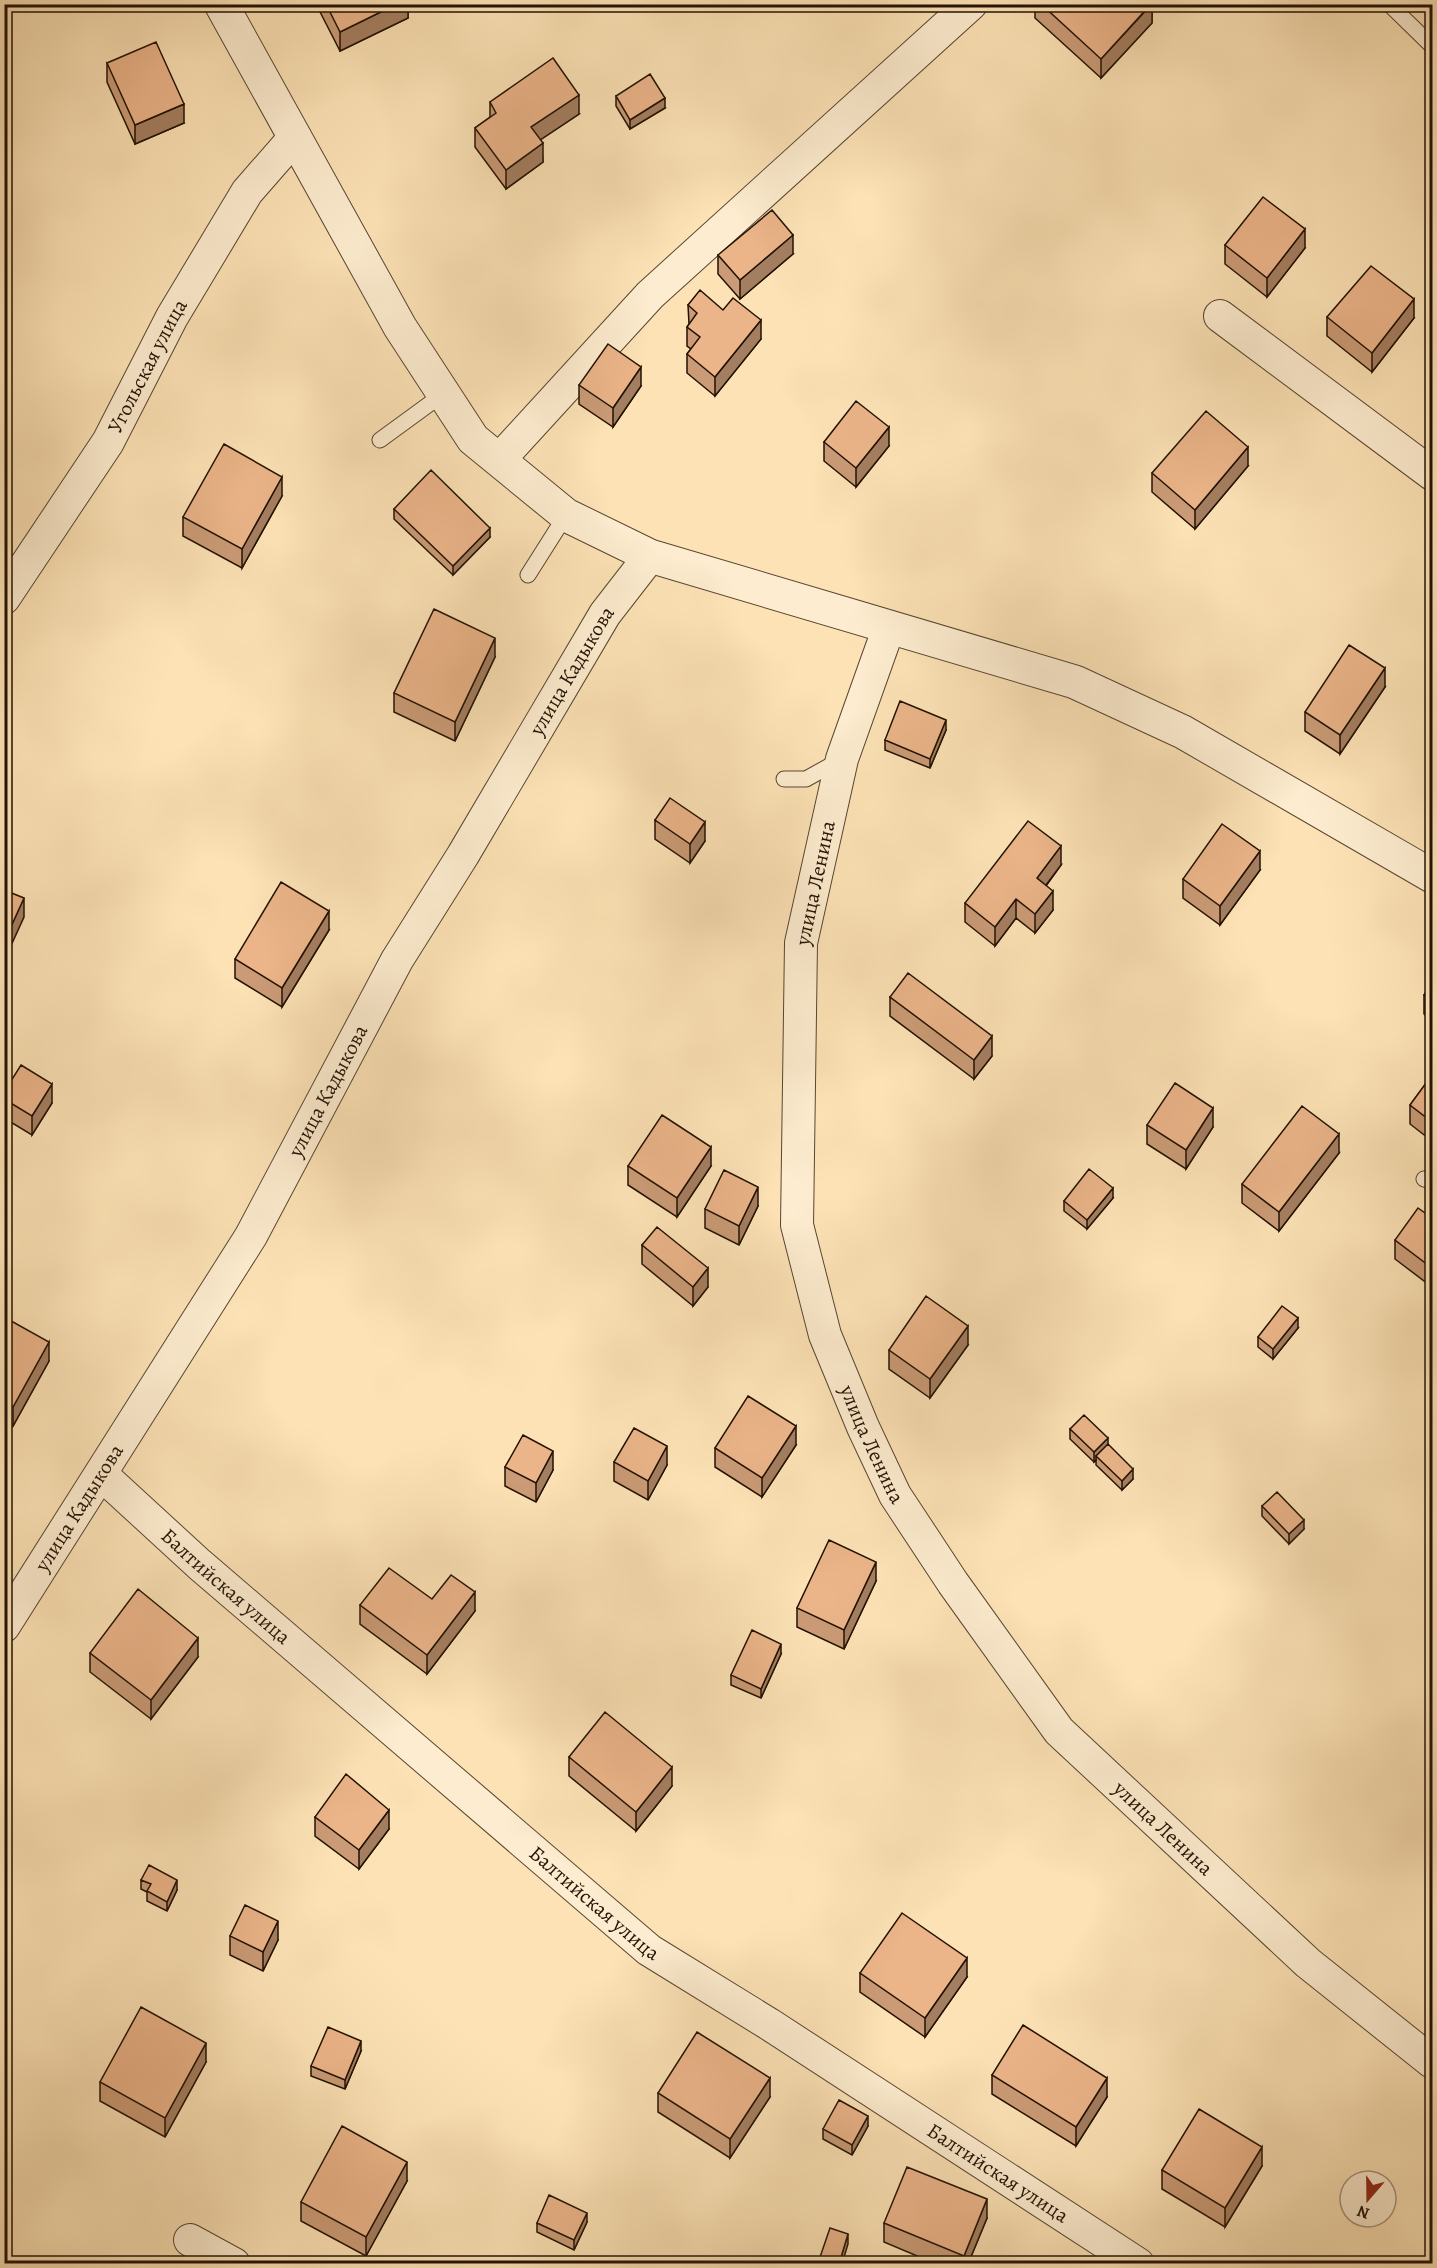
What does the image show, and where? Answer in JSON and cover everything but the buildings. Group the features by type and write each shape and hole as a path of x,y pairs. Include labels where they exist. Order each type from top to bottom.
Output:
{"street":[{"path":"221,4 400,327 473,440 566,515 650,555 1075,682 1183,732 1410,861 1432,876"},
{"path":"499,460 650,295 971,4"},
{"name":"Угольская улица","path":"4,598 108,442 172,317 247,192 295,137"},
{"path":"1220,316 1432,474"},
{"name":"улица Кадыкова","path":"4,1626 251,1236 397,960 474,836 605,614 650,555"},
{"name":"улица Ленина","path":"889,627 842,759 801,943 797,1225 825,1335 862,1427 895,1495 953,1584 1059,1731 1308,1963 1432,2062"},
{"name":"Балтийская улица","path":"101,1474 199,1564 649,1950 769,2024 1138,2264"},
{"path":"190,2240 234,2264"}],"lane":[{"path":"1389,4 1432,46"},
{"path":"380,440 443,394"},
{"path":"528,575 566,515"},
{"path":"784,779 806,779 842,759"}]}
